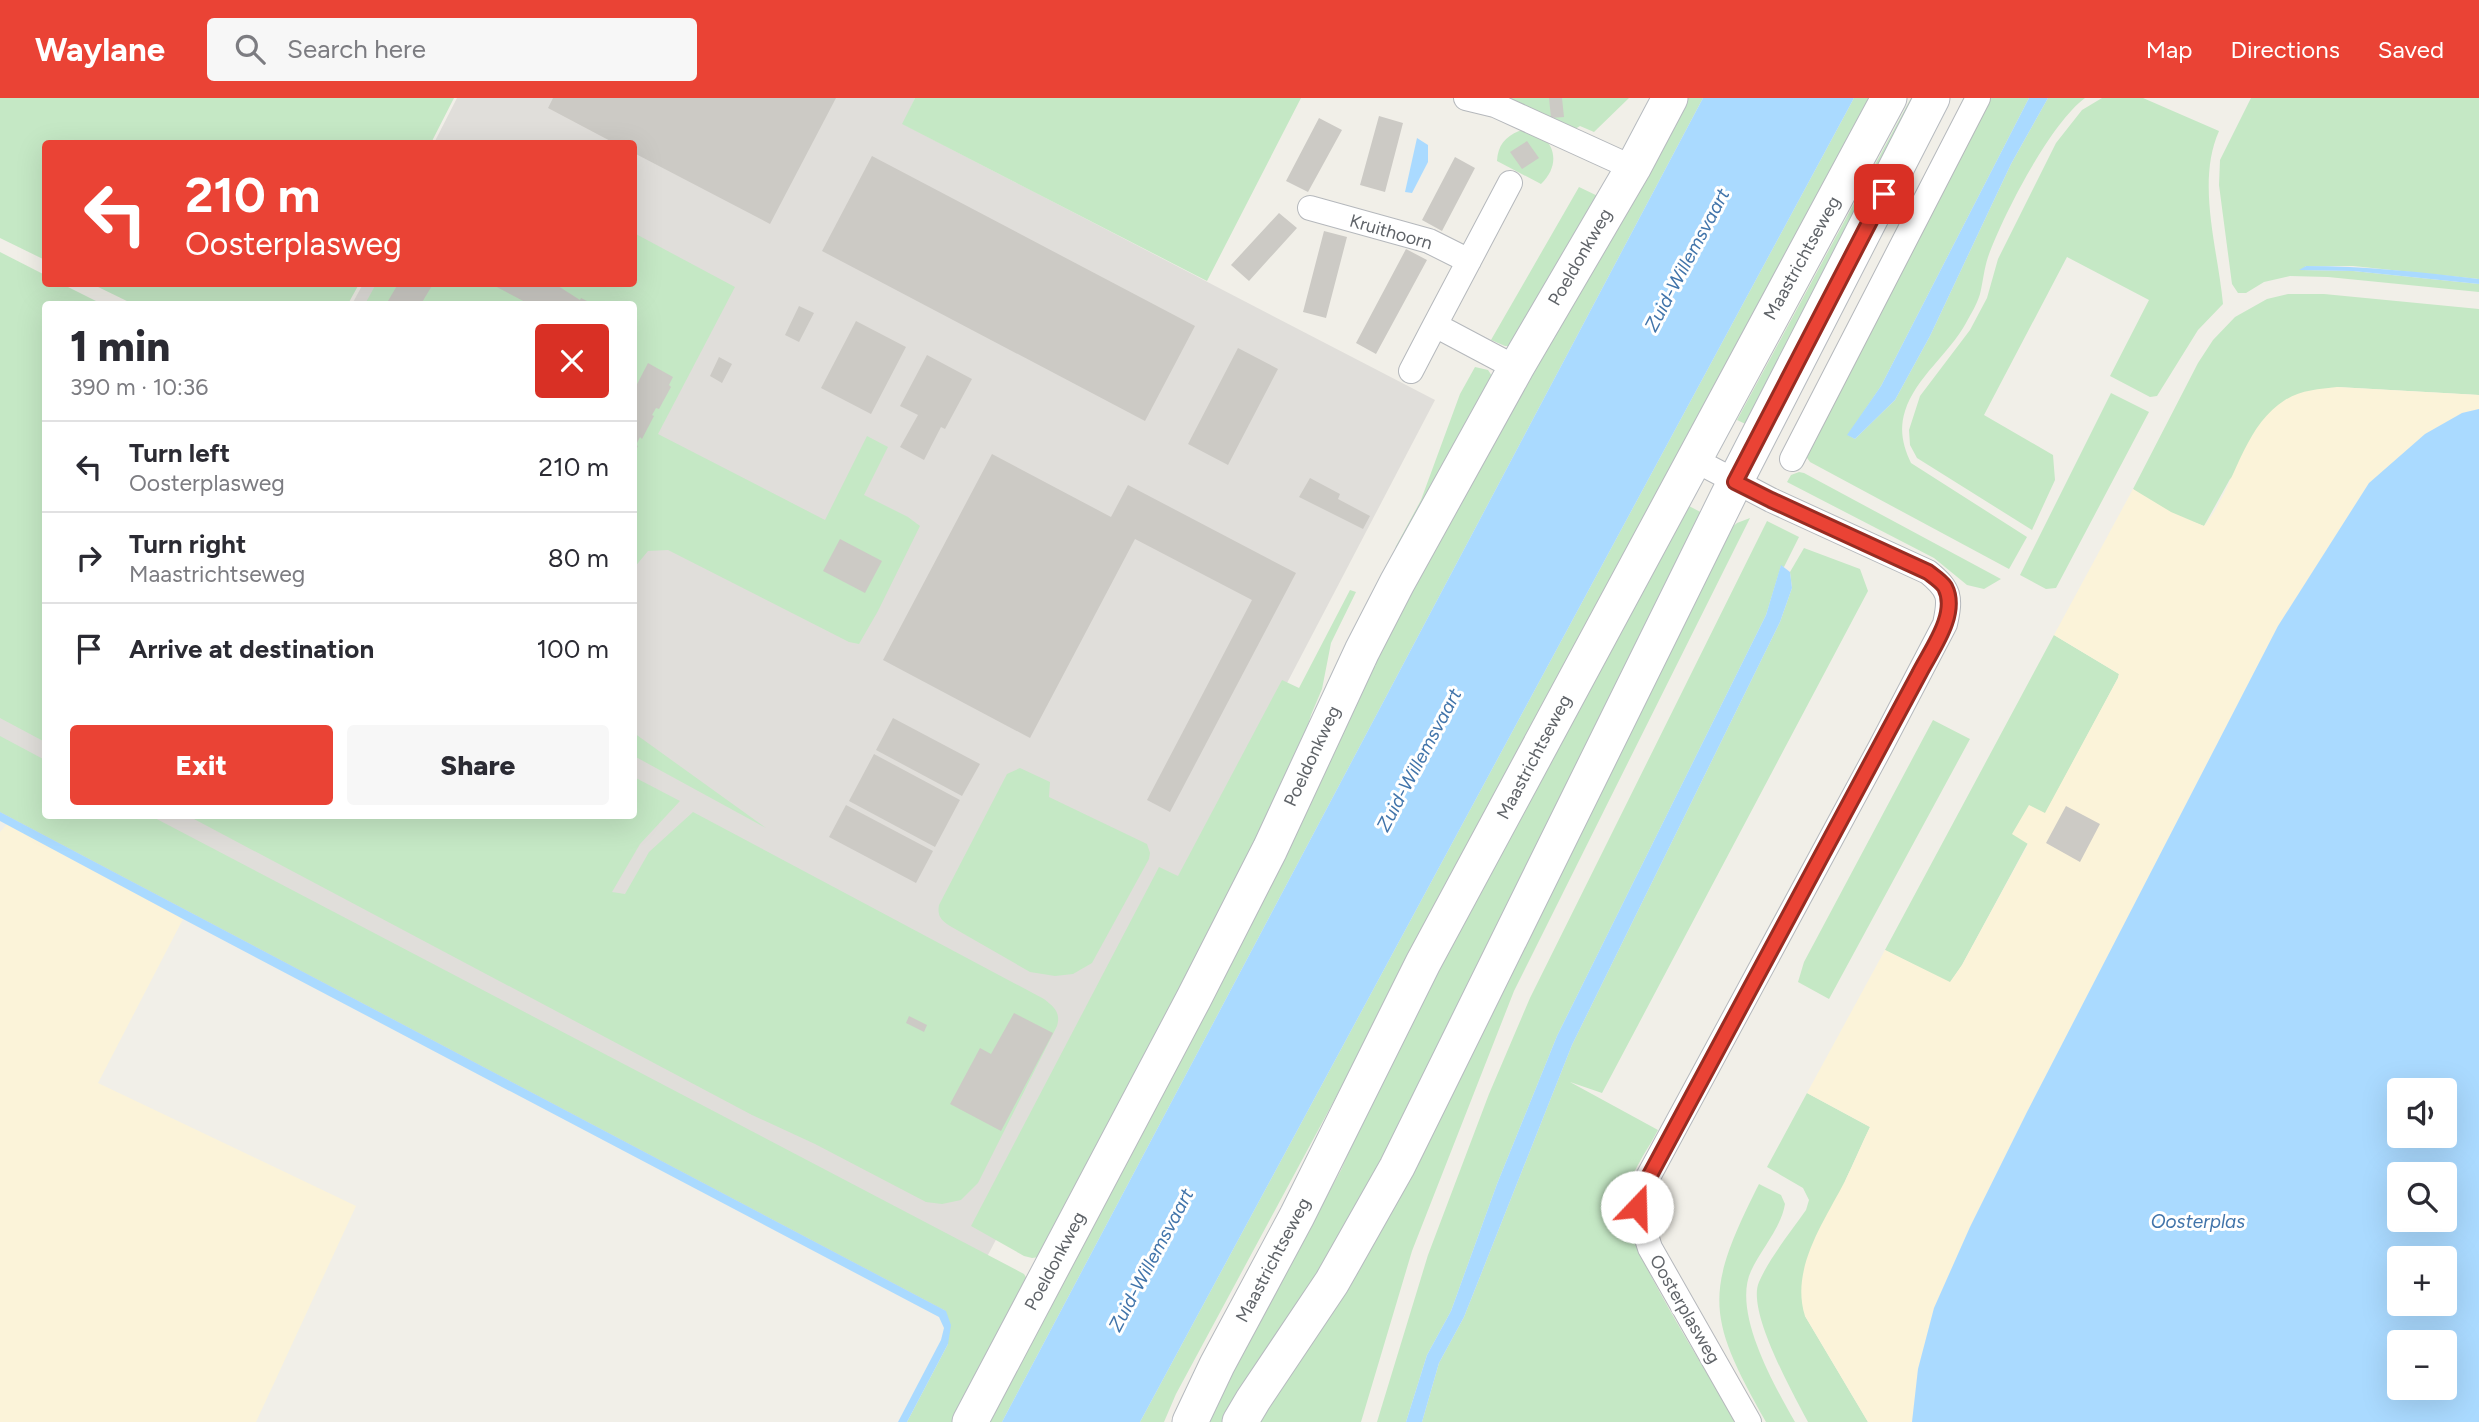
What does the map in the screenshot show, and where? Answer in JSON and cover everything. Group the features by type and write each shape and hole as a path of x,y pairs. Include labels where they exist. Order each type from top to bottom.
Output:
{"main road":[{"name":"Poeldonkweg","path":"970,1422 1270,849 1368,639 1516,368 1633,168 1670,98"},
{"name":"Maastrichtseweg","path":"1190,1422 1217,1365 1297,1216 1423,963 1889,98"},
{"path":"1240,1422 1332,1282 1397,1167 1735,482 1932,98"}],"street":[{"path":"1466,98 1495,105 1633,168"},
{"path":"1792,459 1978,98"},
{"path":"1411,371 1510,183"},
{"name":"Kruithoorn","path":"1310,208 1429,241 1469,261"},
{"path":"1435,325 1516,368"},
{"name":"Oosterplasweg","path":"1693,459 1771,500 1928,572 1944,585 1950,603 1945,624 1642,1190 1637,1207 1650,1248 1749,1422"}],"shaded area":[{"path":"457,98 915,98 903,124 1435,400 955,1318 0,816 0,258 42,282 42,287 46,287 46,301 42,301 42,819 637,819 637,301 354,301 361,287 637,287 637,140 436,140"}],"green space":[{"path":"0,98 454,98 433,140 42,140 42,259 0,238"},
{"path":"915,98 1301,98 1207,281 902,124"},
{"path":"1507,98 1629,98 1594,132 1580,126 1575,129 1556,122 1554,117 1544,118"},
{"path":"1680,98 1703,98 1002,1422 977,1422 1361,670 1376,666 1369,657"},
{"path":"1854,98 1874,98 1176,1394 1164,1422 1140,1422"},
{"path":"1911,98 1924,98 1754,428 1737,420"},
{"path":"1986,98 2029,98 1881,386 1848,435 1855,439 1895,400 1930,336 2011,164 2048,98 2085,98 2057,128 2029,172 1995,239 1974,309 1959,334 1917,387 1903,418 1903,438 1911,463 2027,537 2009,569 1810,462 1805,455"},
{"path":"2102,98 2143,98 2219,131 2212,151 2209,194 2223,304 2198,330 2157,396 2150,397 2110,376 2149,300 2067,257 1984,415 2053,455 2055,480 2032,530 1917,458 1910,445 1909,430 1920,396 1970,330 1987,298 1998,259 2056,143 2082,110"},
{"path":"2251,98 2479,98 2479,279 2353,266 2306,266 2301,270 2353,271 2479,284 2479,292 2328,277 2290,276 2264,282 2246,293 2238,293 2232,284 2219,185 2220,160"},
{"path":"1519,131 1540,136 1551,148 1552,166 1541,184 1497,161 1503,142"},
{"path":"1579,187 1604,199 1511,346 1491,340"},
{"path":"637,235 735,287 658,434 825,520 867,436 888,447 864,495 920,526 859,644 849,642 668,550 648,551 637,564 637,301 367,301 374,287 637,287"},
{"path":"0,252 42,273 42,287 68,287 96,301 42,301 42,740 0,718"},
{"path":"98,287 357,287 350,301 127,301"},
{"path":"2288,294 2324,294 2479,309 2479,395 2337,387 2230,479 2204,526 2149,501 2133,489 2198,363 2213,340 2235,317 2267,299"},
{"path":"1475,367 1488,370 1492,376 1406,538 1395,548 1421,500 1460,394"},
{"path":"2111,393 2149,412 2056,588 2046,589 2020,575"},
{"path":"1799,472 2001,579 1984,589 1967,585 1934,558 1787,482 1791,475"},
{"path":"1689,506 1708,516 1346,1233 1226,1422 1210,1422 1230,1374 1341,1170 1419,992"},
{"path":"1750,518 1514,991 1412,1251 1361,1422 1258,1422 1730,529"},
{"path":"1767,521 1799,537 1784,567 1781,566 1766,615 1557,1036 1497,1184 1451,1311 1427,1355 1406,1422 1377,1422 1428,1255 1489,1094 1530,998"},
{"path":"1804,548 1860,569 1868,591 1602,1093 1570,1082 1658,1130 1629,1184 1624,1203 1627,1221 1652,1278 1737,1422 1422,1422 1439,1363 1464,1317 1572,1045 1780,622 1792,588 1790,572"},
{"path":"1350,590 1356,592 1331,643 1322,689 1300,751 1257,843 1039,1257 1024,1256 971,1226 1159,867 1178,876 1282,680 1299,688"},
{"path":"2054,635 2119,674 2118,678 2045,814 2013,834 2028,843 1950,983 1885,950"},
{"path":"1933,720 1970,739 1829,999 1798,982 1804,962"},
{"path":"637,735 766,828 637,758"},
{"path":"0,736 42,758 42,819 157,819 1024,1274 1027,1279 955,1422 907,1422 948,1344 946,1311 0,812"},
{"path":"1020,768 1050,782 1049,797 1147,844 1150,853 1092,963 1073,974 1055,976 1030,972 950,926 939,915 939,905 1007,774"},
{"path":"637,779 680,801 640,844 612,892 625,894 649,852 693,812 1044,999 1057,1013 1057,1026 978,1183 961,1200 942,1204 926,1202 815,1144 752,1115 194,819 637,819"},
{"path":"1807,1093 1870,1127 1846,1179 1805,1316 1868,1422 1808,1422 1773,1353 1759,1312 1759,1282 1774,1254 1806,1210 1809,1200 1803,1188 1767,1167"},
{"path":"1759,1184 1781,1195 1785,1204 1775,1230 1751,1271 1747,1307 1758,1348 1795,1422 1766,1422 1732,1355 1723,1329 1719,1304 1721,1279 1728,1252"}],"sand":[{"path":"2337,387 2479,395 2479,409 2462,413 2369,483 2278,626 1970,1227 1934,1308 1918,1369 1912,1422 1868,1422 1805,1316 1802,1281 1819,1229 1870,1127 1807,1093 1885,950 1950,982 2028,844 2012,834 2029,805 2045,813 2118,678 2119,674 2054,635 2133,489 2171,512 2204,526 2215,511 2249,442 2270,412 2297,394"},
{"path":"7,824 183,919 98,1083 356,1206 256,1422 0,1422 0,832"}],"water":[{"name":"Zuid-Willemsvaart","path":"1703,98 1854,98 1140,1422 1002,1422"},
{"path":"2029,98 2048,98 2011,164 1930,336 1895,400 1855,439 1847,435 1881,386"},
{"path":"1417,138 1428,145 1428,162 1412,193 1405,192"},
{"path":"2306,266 2436,274 2479,279 2479,284 2353,271 2299,270"},
{"name":"Oosterplas","path":"2479,409 2479,1422 1912,1422 1918,1369 1934,1308 1970,1227 2278,626 2369,483 2425,434 2462,413"},
{"path":"1781,565 1790,572 1792,588 1780,622 1572,1045 1464,1317 1439,1363 1422,1422 1406,1422 1427,1355 1451,1311 1497,1184 1557,1036 1766,615"},
{"path":"0,812 946,1311 951,1325 948,1344 907,1422 898,1422 941,1340 944,1328 939,1317 0,821"}],"building":[{"path":"553,98 836,98 770,224 637,155 637,140 608,140 548,108"},
{"path":"1549,98 1562,98 1564,117 1551,118"},
{"path":"1379,116 1403,123 1385,192 1360,185"},
{"path":"1319,118 1342,130 1308,192 1286,181"},
{"path":"1527,141 1539,158 1522,169 1510,152"},
{"path":"872,156 1195,326 1145,421 822,251"},
{"path":"1455,157 1475,168 1442,231 1422,220"},
{"path":"1279,213 1297,228 1249,281 1231,265"},
{"path":"1324,231 1347,237 1326,318 1303,312"},
{"path":"1406,249 1427,260 1376,354 1356,343"},
{"path":"396,287 431,287 423,301 388,301"},
{"path":"497,287 560,287 580,300 581,298 587,301 523,301"},
{"path":"799,306 814,313 799,342 785,335"},
{"path":"856,321 906,347 871,414 821,388"},
{"path":"1238,348 1278,369 1228,465 1188,444"},
{"path":"927,355 972,379 945,429 941,427 924,460 900,447 918,415 900,406"},
{"path":"719,357 732,364 722,383 710,376"},
{"path":"648,363 673,377 669,385 671,387 659,409 656,408 642,439 640,437 637,443 637,384"},
{"path":"992,454 1111,517 1128,485 1296,573 1170,812 1147,800 1252,600 1135,539 1030,738 883,660"},
{"path":"1310,478 1340,494 1338,499 1370,516 1363,529 1299,497"},
{"path":"840,539 882,561 865,593 823,571"},
{"path":"893,718 980,764 962,796 876,750"},
{"path":"874,754 960,800 935,847 849,801"},
{"path":"846,805 933,851 916,883 829,837"},
{"path":"2066,806 2100,824 2080,862 2046,843"},
{"path":"1014,1013 1053,1033 1001,1131 950,1104 980,1048 991,1054"},
{"path":"909,1016 927,1025 924,1032 906,1023"}],"route":[{"path":"1637,1207 1642,1190 1945,624 1950,603 1944,585 1928,572 1735,482 1884,194"}]}
